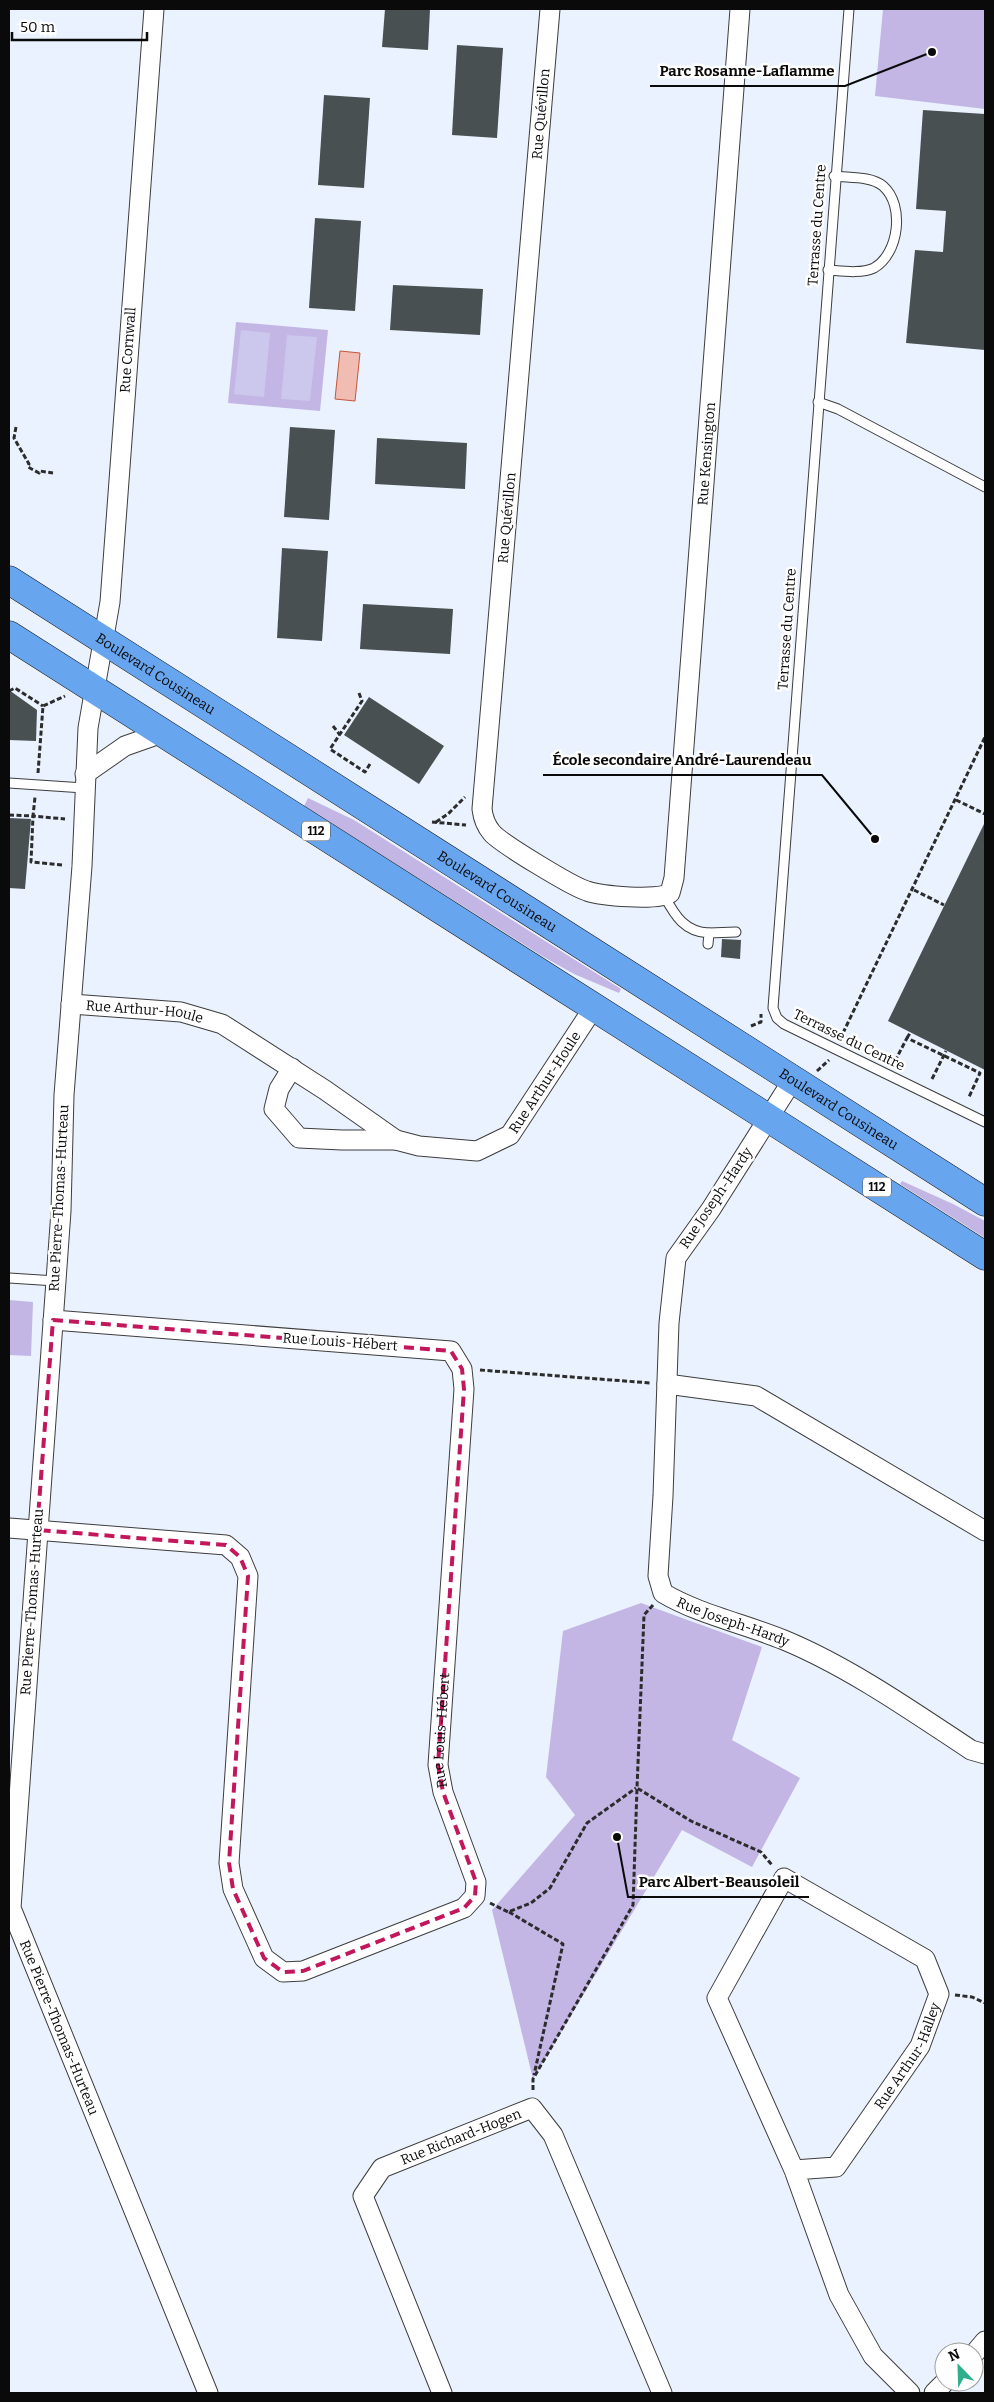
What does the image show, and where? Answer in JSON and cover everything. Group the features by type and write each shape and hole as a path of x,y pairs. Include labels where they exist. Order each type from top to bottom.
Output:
{"main road":[{"name":"Boulevard Cousineau","path":"9,580 103,642 804,1077 985,1202"},
{"name":"112","path":"9,635 985,1256"}],"street":[{"name":"Rue Cornwall","path":"94,689 110,602 115,547 154,9"},
{"name":"Rue Quévillon","path":"550,9 483,815 488,827 496,837 581,889 603,894 666,896"},
{"name":"Rue Kensington","path":"666,896 673,888 674,878 740,9"},
{"name":"Rue Pierre-Thomas-Hurteau","path":"94,689 90,710 82,866 64,1095 56,1281 10,1908 208,2393"},
{"path":"85,781 119,749 162,732"},
{"name":"Rue Arthur-Houle","path":"71,1004 181,1012 222,1024 292,1068 396,1140"},
{"name":"Rue Arthur-Houle","path":"292,1068 279,1089 274,1108 299,1138 396,1140 419,1146 477,1151 510,1135 594,1006"},
{"name":"Rue Joseph-Hardy","path":"804,1077 769,1118 676,1258 669,1323 658,1576 663,1593 680,1603 785,1640 876,1688 971,1750 985,1754"},
{"name":"Rue Louis-Hébert","path":"53,1320 451,1351 462,1369 464,1389 438,1765 443,1792 476,1882 475,1896"},
{"path":"667,1384 756,1396 865,1458 985,1531"},
{"path":"9,1528 226,1545 240,1557 248,1576 228,1863 233,1889 264,1958 283,1972 303,1971 464,1908 475,1896"},
{"path":"784,1878 717,1998 794,2170 839,2295 873,2356 910,2393"},
{"name":"Rue Arthur-Halley","path":"784,1878 924,1959 939,1994 920,2046 836,2167 794,2170"},
{"name":"Rue Richard-Hogen","path":"442,2393 363,2196 382,2168 532,2108 553,2135 662,2393"}],"lane":[{"name":"Terrasse du Centre","path":"849,9 834,176 773,1008 777,1018 784,1024 985,1122"},
{"path":"828,270 860,271 880,264 890,251 896,225 895,206 883,186 868,180 834,176"},
{"path":"818,402 838,409 985,487"},
{"path":"9,783 85,781"},
{"path":"666,896 677,918 694,931 709,933 736,932"},
{"path":"708,944 709,933"},
{"path":"9,1278 56,1281"}],"path":[{"path":"16,427 14,438 29,464 28,466 39,473 40,471 53,473"},
{"path":"10,691 15,688 43,706"},
{"path":"359,693 362,701 330,749 365,772 370,764"},
{"path":"43,706 66,696"},
{"path":"38,774 43,706"},
{"path":"333,726 340,735"},
{"path":"844,1033 914,890 985,737"},
{"path":"35,797 31,862 62,865"},
{"path":"435,822 448,814 467,797"},
{"path":"956,800 985,814"},
{"path":"10,816 65,819"},
{"path":"424,821 466,825"},
{"path":"914,890 944,905"},
{"path":"895,1061 910,1033"},
{"path":"907,1038 981,1070 969,1097"},
{"path":"932,1079 946,1051"},
{"path":"804,1077 829,1060"},
{"path":"462,1369 667,1384"},
{"path":"533,2079 633,1906 644,1615 663,1593"},
{"path":"508,1912 531,1903 550,1888 587,1823 637,1788"},
{"path":"637,1788 691,1821 761,1852 784,1878"},
{"path":"475,1896 508,1912 563,1944 533,2079 532,2108"},
{"path":"939,1994 972,1997 985,2003"}],"highlighted area":[{"path":"53,1320 451,1351 462,1369 464,1389 438,1765 443,1792 476,1882 475,1896 464,1908 303,1971 283,1972 264,1958 233,1889 229,1863 248,1576 240,1557 226,1545 37,1530"}],"shaded area":[{"path":"883,9 985,9 985,109 875,96"},
{"path":"236,322 328,330 320,411 228,403"},
{"path":"241,330 270,333 264,397 234,394"},
{"path":"287,335 317,337 310,401 281,399"},
{"path":"340,351 360,353 355,401 335,399"},
{"path":"308,798 354,820 621,989 619,993 574,974 542,956 304,806"},
{"path":"902,1181 985,1221 985,1238 900,1184"},
{"path":"9,1300 33,1302 31,1356 9,1355"},
{"path":"641,1603 762,1647 732,1740 800,1778 752,1867 682,1830 533,2079 492,1910 575,1815 546,1777 563,1631"}],"building":[{"path":"385,9 430,9 428,50 382,47"},
{"path":"457,45 503,48 497,138 452,135"},
{"path":"324,95 370,98 364,188 318,185"},
{"path":"923,110 985,114 985,350 906,343 915,250 943,252 946,211 916,209"},
{"path":"315,218 361,221 355,311 309,308"},
{"path":"393,285 483,289 480,335 390,330"},
{"path":"290,427 335,430 329,520 284,517"},
{"path":"377,438 467,443 465,489 375,484"},
{"path":"282,548 328,551 322,641 277,638"},
{"path":"363,604 453,609 450,654 360,649"},
{"path":"9,690 37,710 36,741 9,740"},
{"path":"369,697 444,746 419,784 344,735"},
{"path":"9,818 31,819 25,889 9,888"},
{"path":"985,822 985,1070 888,1021"},
{"path":"722,939 741,940 740,959 721,957"}],"place":[{"name":"Parc Rosanne-Laflamme","path":"932,52"},
{"name":"École secondaire André-Laurendeau","path":"875,839"},
{"name":"Parc Albert-Beausoleil","path":"617,1837"}]}
